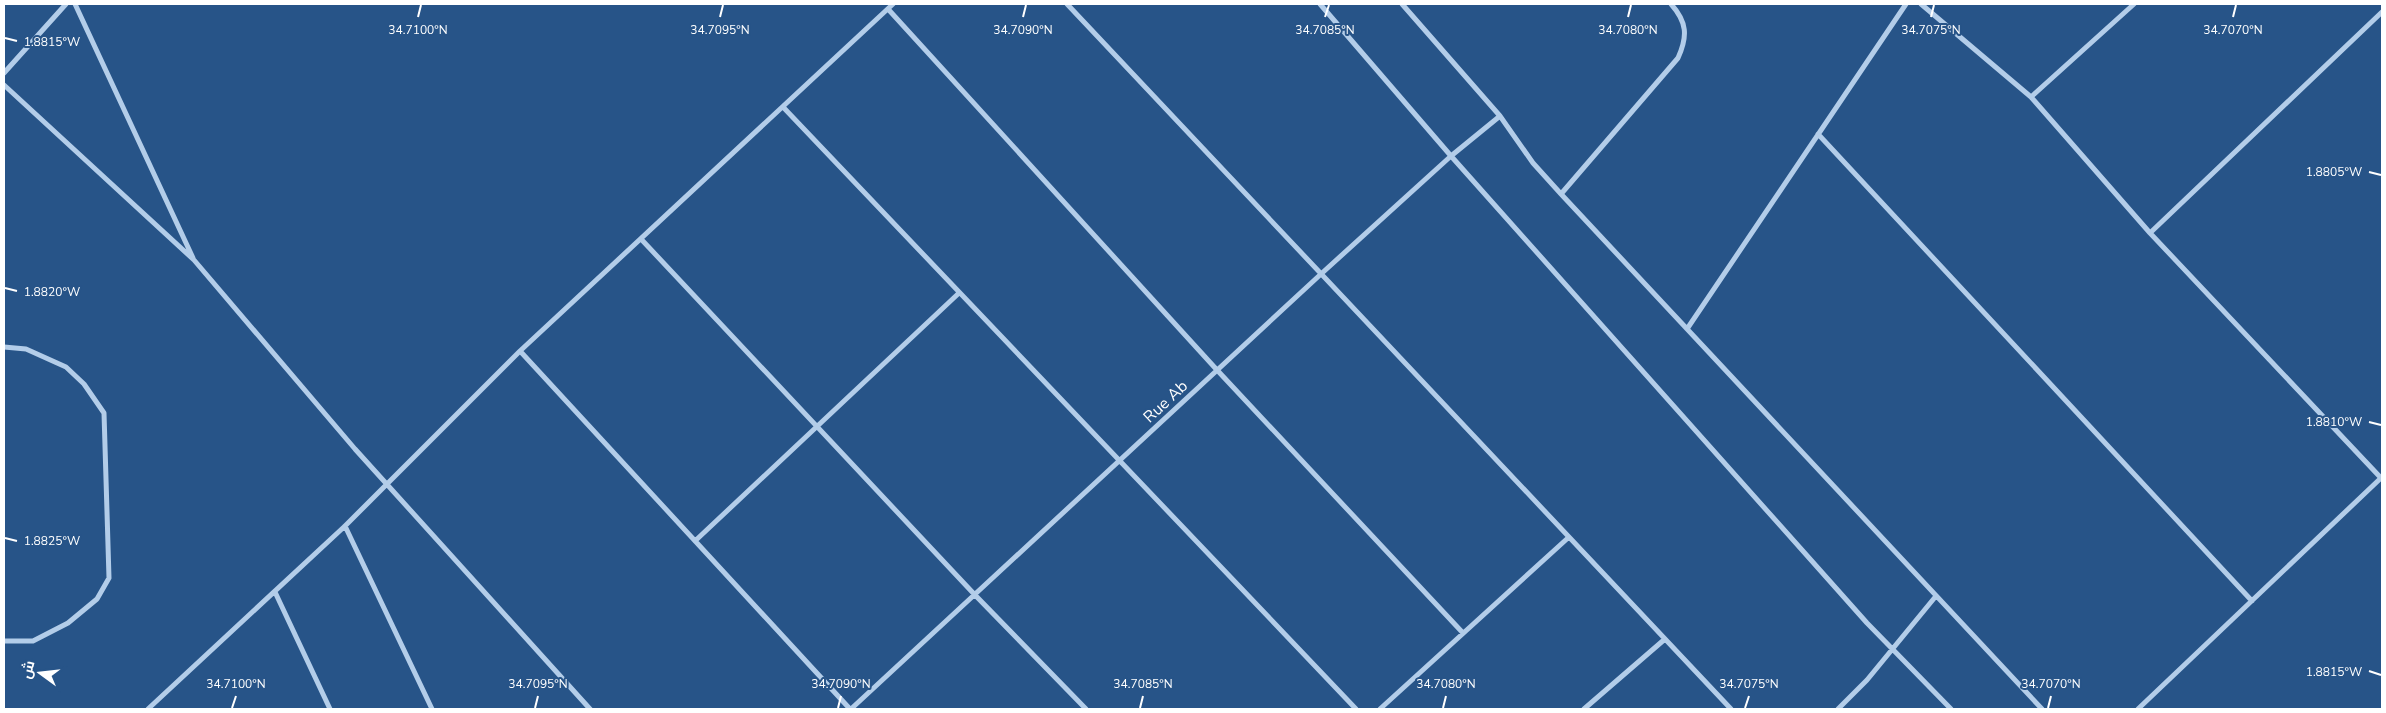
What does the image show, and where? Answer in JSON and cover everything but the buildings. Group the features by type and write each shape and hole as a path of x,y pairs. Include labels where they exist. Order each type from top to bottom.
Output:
{"street":[{"path":"4,73 66,4"},
{"path":"76,4 194,260"},
{"path":"148,709 345,526 520,351 893,4"},
{"path":"1067,4 1731,709"},
{"path":"1320,4 1452,156 1867,623 1951,709"},
{"path":"1402,4 1500,116 1533,162 1561,194 2042,709"},
{"path":"1561,194 1678,58 1684,45 1686,32 1683,20 1670,4"},
{"path":"1687,329 1906,4"},
{"path":"1921,4 2031,97 2150,233 2382,478 2138,709"},
{"path":"2031,97 2134,4"},
{"path":"888,9 1217,370 1464,633"},
{"path":"2150,233 2382,12"},
{"path":"4,85 194,260 387,483 590,709"},
{"path":"783,107 1356,709"},
{"name":"Rue Ab","path":"851,709 1321,274 1452,156 1500,116"},
{"path":"1818,134 2252,601"},
{"path":"641,239 974,595 1086,709"},
{"path":"695,541 959,293"},
{"path":"4,347 26,349 66,367 84,384 104,413 109,578 97,600 68,623 32,641 4,641"},
{"path":"520,351 851,709"},
{"path":"345,526 432,709"},
{"path":"1380,709 1569,537"},
{"path":"275,592 330,709"},
{"path":"1838,709 1867,680 1936,596"},
{"path":"1584,709 1665,639"}]}
